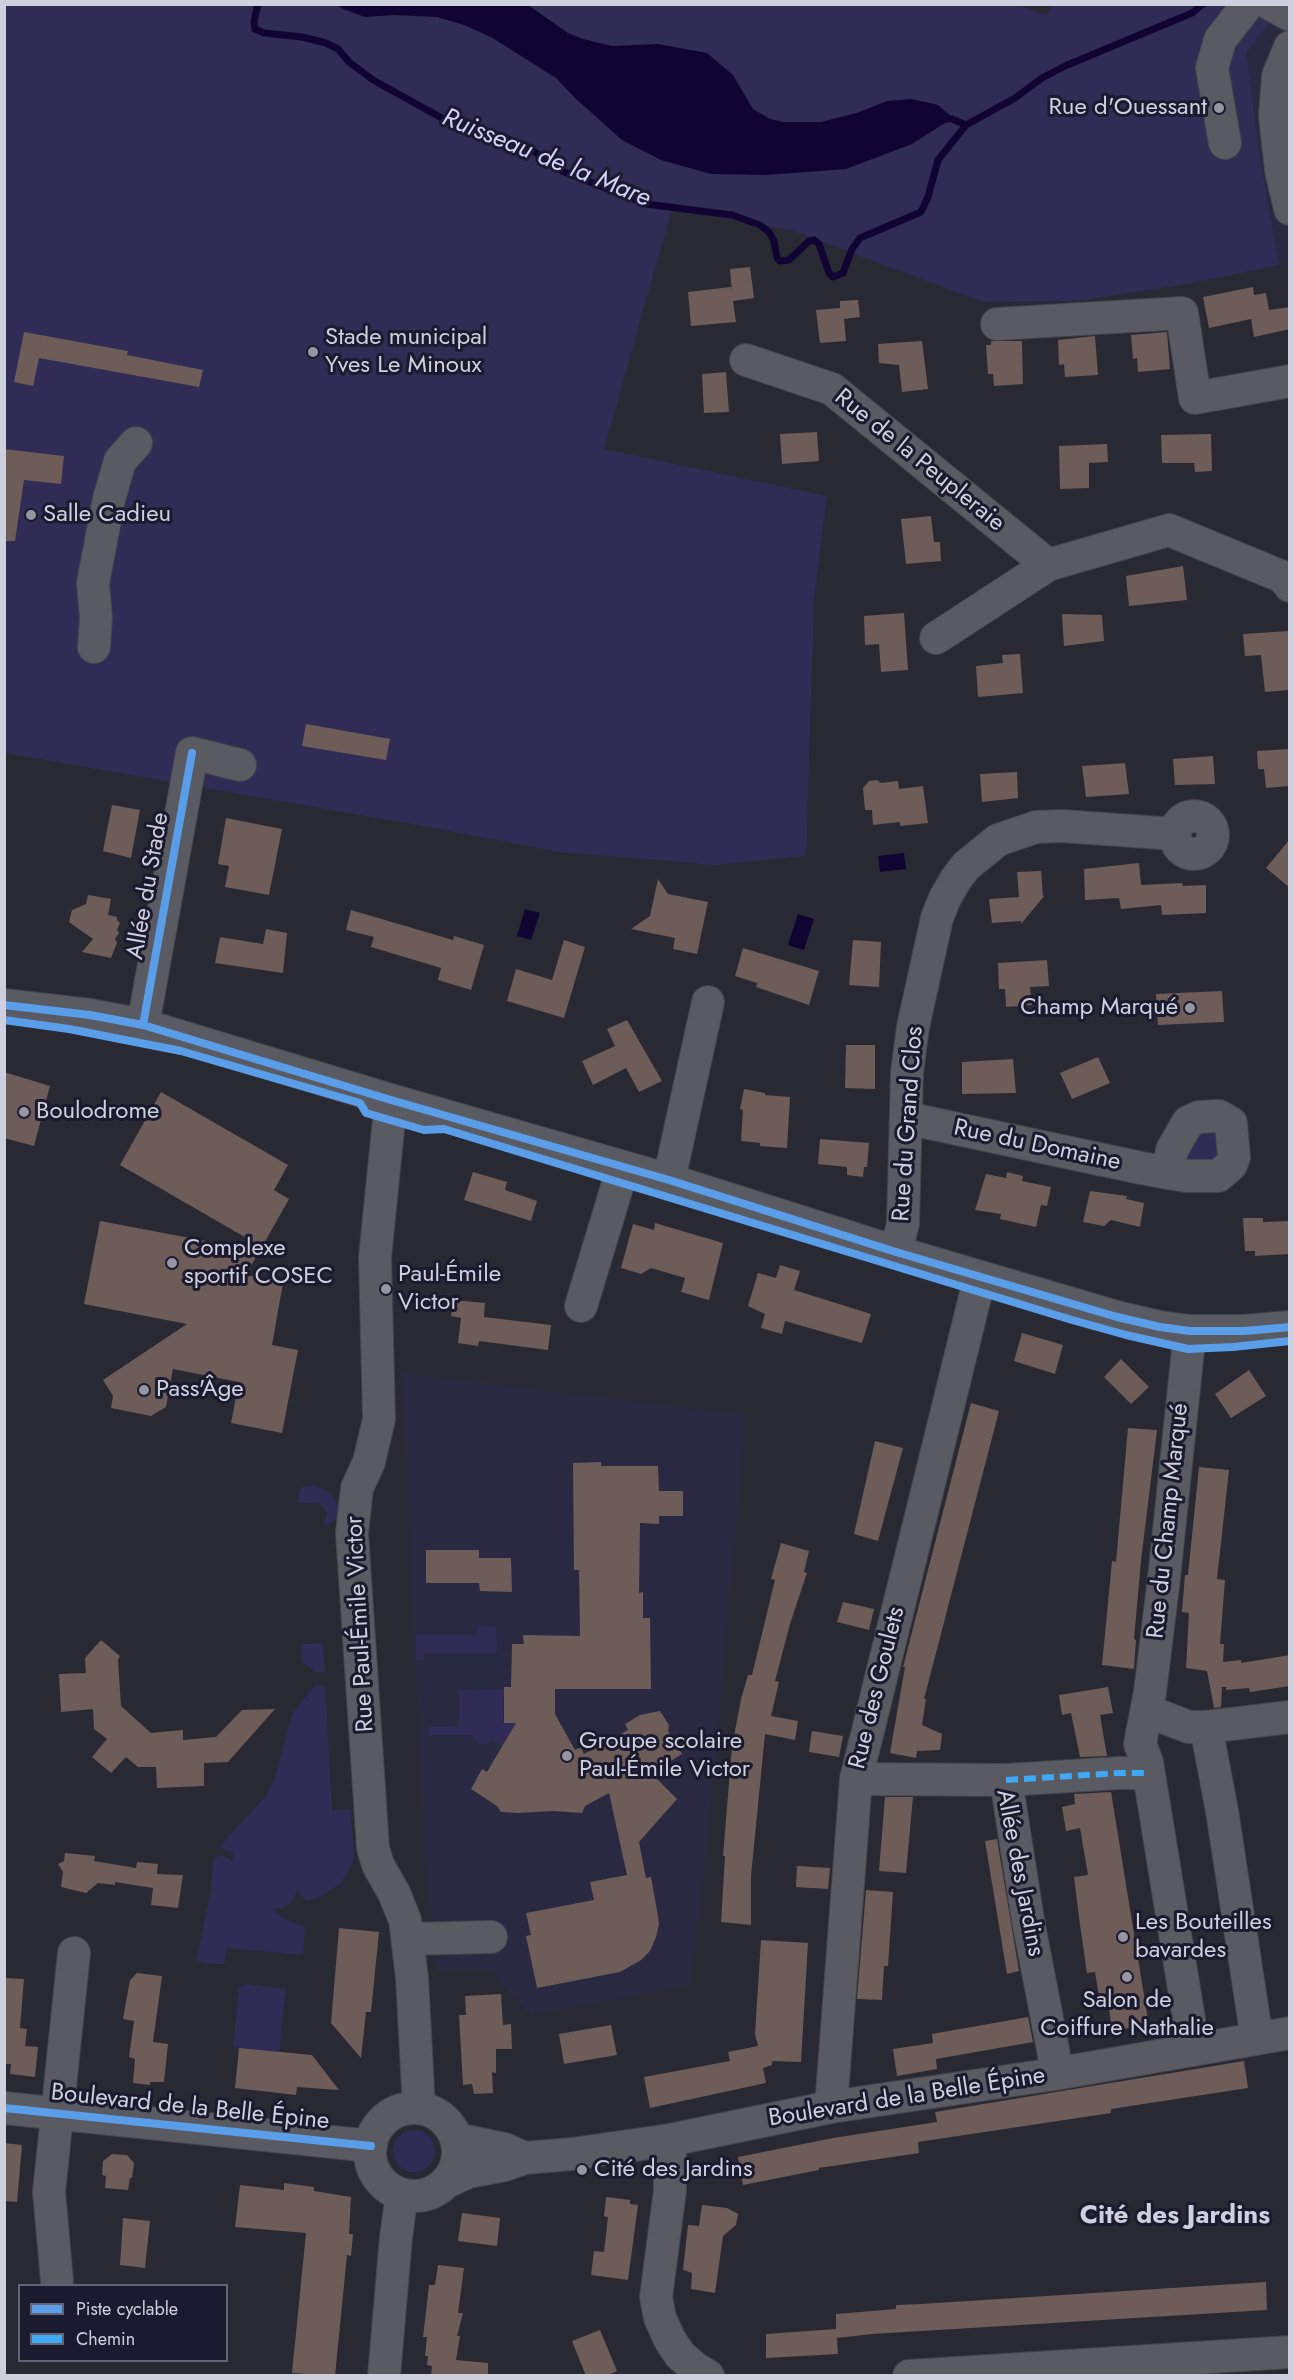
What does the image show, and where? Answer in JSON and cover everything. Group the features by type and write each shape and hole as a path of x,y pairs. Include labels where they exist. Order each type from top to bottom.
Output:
{"street":[{"path":"1225,143 1212,68 1220,40 1248,4"},
{"path":"1270,4 1290,15"},
{"path":"1290,47 1278,76 1275,116 1281,170 1290,209"},
{"path":"997,324 1182,313 1195,398 1290,381"},
{"name":"Rue de la Peupleraie","path":"746,360 832,389 1048,565"},
{"path":"94,647 96,618 93,583 109,499 120,461 136,443"},
{"path":"936,638 1048,565 1169,530 1283,577 1290,586"},
{"name":"Allée du Stade","path":"143,1025 192,753 240,765"},
{"name":"Rue du Grand Clos","path":"896,1252 903,1223 907,1072 913,1027 937,918 945,898 966,866 998,840 1036,827 1062,826 1175,834"},
{"path":"669,1180 708,1002"},
{"path":"4,1005 90,1015 143,1025 391,1100 669,1180 896,1252 1117,1317 1190,1331 1244,1331 1290,1327"},
{"name":"Rue Paul-Émile Victor","path":"391,1100 375,1257 379,1419 369,1462 357,1488 352,1533 373,1848 378,1865 394,1893 405,1920 412,1978 418,2108"},
{"name":"Rue du Domaine","path":"906,1118 1168,1173"},
{"path":"581,1306 623,1167"},
{"name":"Rue des Goulets","path":"831,2107 856,1779 980,1277"},
{"name":"Rue du Champ Marqué","path":"1190,1331 1164,1578 1158,1716 1140,1744 1148,1768 1194,2050"},
{"path":"1158,1716 1190,1727 1290,1717"},
{"path":"1206,1727 1222,1810 1257,2038"},
{"path":"1006,1780 1148,1768"},
{"name":"Allée des Jardins","path":"856,1779 1006,1780 1028,1920 1054,2055 1055,2074"},
{"path":"408,1939 491,1937"},
{"path":"57,2281 49,2192 74,1953"},
{"name":"Boulevard de la Belle Épine","path":"447,2182 468,2172 505,2165 525,2158 572,2154 670,2140 831,2107 1055,2074 1290,2033"},
{"name":"Boulevard de la Belle Épine","path":"4,2108 371,2146"},
{"path":"418,2108 443,2118 456,2139 459,2154 455,2169 447,2182 433,2192 418,2196 402,2194 381,2181 374,2170 371,2146 375,2133 382,2122 405,2109 418,2108"},
{"name":"Boulevard de la Belle Épine","path":"456,2139 504,2149 525,2158"},
{"path":"670,2140 670,2190 656,2297 660,2318 670,2340 680,2355 708,2376"},
{"path":"384,2376 402,2194"},
{"path":"909,2376 1290,2352"}],"shaded area":[{"path":"1015,4 1046,15 1052,5 1243,4 1271,21 1246,53 1260,159 1279,265 1192,283 1079,301 983,302 791,230 672,209 604,449 827,496 814,600 806,856 716,865 559,852 5,753 5,5"},
{"path":"337,5 528,5 568,33 583,39 612,46 658,44 707,53 733,75 753,109 770,119 784,122 821,122 857,113 887,101 912,99 938,105 953,118 912,144 846,169 766,175 711,174 661,160 622,140 556,78 491,37 464,25 437,17 394,15 365,17"},
{"path":"1289,5 1290,262 1279,265 1260,159 1246,53 1271,21"},
{"path":"904,853 906,869 880,872 878,856"},
{"path":"525,909 540,913 531,940 517,936"},
{"path":"798,914 814,919 804,950 788,945"},
{"path":"1221,1128 1225,1163 1185,1163 1192,1131"},
{"name":"Groupe scolaire Paul-Émile Victor","path":"402,1373 746,1415 708,1837 690,1985 531,2016 490,1970 437,1970 424,1851"},
{"path":"314,1485 331,1494 338,1504 340,1517 324,1527 326,1512 323,1506 317,1503 298,1503 300,1490 303,1487"},
{"path":"478,1626 496,1627 497,1653 425,1653 424,1660 416,1660 416,1635 477,1635"},
{"path":"323,1643 325,1672 315,1672 302,1662 301,1644"},
{"path":"315,1685 325,1685 332,1810 351,1809 354,1855 352,1864 341,1883 316,1899 306,1900 300,1895 298,1889 293,1900 284,1908 271,1909 287,1920 305,1927 303,1955 227,1948 224,1964 202,1963 197,1960 197,1957 211,1890 213,1859 221,1855 232,1861 234,1853 220,1846 267,1795 275,1777 292,1714"},
{"path":"504,1689 503,1722 523,1723 508,1748 492,1741 480,1745 471,1735 429,1735 428,1727 459,1726 459,1690"},
{"path":"245,1984 286,1989 279,2052 233,2047 239,1988"},
{"path":"414,2130 429,2136 435,2151 429,2166 414,2172 399,2166 393,2151 399,2136"}],"building":[{"path":"750,267 754,298 733,301 736,322 691,326 688,292 731,287 732,294 730,269"},
{"path":"1253,287 1254,295 1266,293 1269,310 1290,307 1290,329 1254,337 1251,319 1209,328 1203,297"},
{"path":"858,300 860,317 844,319 846,341 820,343 816,310 840,308 840,301"},
{"path":"24,332 128,351 127,355 203,370 199,387 39,358 33,386 14,382"},
{"path":"1167,332 1170,369 1138,372 1137,358 1133,359 1131,335"},
{"path":"1095,336 1098,375 1065,377 1064,364 1059,365 1058,340"},
{"path":"922,341 928,389 902,392 899,365 879,363 878,344"},
{"path":"991,341 1022,341 1023,384 994,386 993,374 988,374 986,345 991,345"},
{"path":"726,372 729,412 704,413 702,374"},
{"path":"817,432 819,461 782,464 780,434"},
{"path":"1211,434 1212,471 1195,472 1194,463 1162,463 1161,435"},
{"path":"1107,444 1108,462 1089,463 1089,488 1060,489 1059,446"},
{"path":"4,449 64,456 61,484 24,480 15,541 4,541"},
{"path":"931,516 934,542 940,542 941,561 906,564 901,519"},
{"path":"1183,566 1187,600 1129,606 1126,576"},
{"path":"904,613 908,670 881,672 879,644 865,645 864,616"},
{"path":"1062,614 1102,615 1104,641 1064,646"},
{"path":"1289,631 1290,690 1265,692 1261,655 1245,656 1243,634"},
{"path":"1020,654 1023,693 978,697 976,666 1003,663 1002,655"},
{"path":"306,724 390,739 386,760 302,746"},
{"path":"1290,749 1290,786 1266,788 1264,769 1258,769 1257,751"},
{"path":"1213,756 1215,784 1175,785 1173,759"},
{"path":"1125,763 1129,794 1086,797 1082,766"},
{"path":"1017,772 1018,798 982,802 980,774"},
{"path":"877,780 881,783 898,781 899,789 923,786 928,823 900,826 900,822 873,825 872,810 865,810 863,788 869,781"},
{"path":"112,805 140,810 131,858 103,851"},
{"path":"226,818 282,829 269,895 225,887 229,866 218,864"},
{"path":"1290,839 1290,888 1266,868"},
{"path":"1139,863 1141,885 1182,883 1183,886 1206,885 1206,913 1162,915 1161,905 1121,909 1119,898 1085,900 1084,869"},
{"path":"1041,871 1043,896 1045,895 1021,924 1021,921 992,923 989,899 1019,897 1017,872"},
{"path":"658,879 668,894 708,902 697,954 673,949 675,938 631,929 650,916"},
{"path":"88,895 111,899 108,915 117,917 120,923 117,930 119,933 115,939 117,943 111,958 82,952 93,939 69,922 72,910 86,904"},
{"path":"351,910 453,940 454,936 484,945 471,990 438,980 441,968 371,947 374,937 346,930"},
{"path":"266,929 287,933 283,973 215,963 220,937 263,944"},
{"path":"564,940 585,947 564,1018 507,1001 516,969 552,980"},
{"path":"853,940 881,942 879,987 849,985"},
{"path":"743,948 819,971 809,1005 756,987 757,983 735,976"},
{"path":"1047,960 1049,986 1030,987 1032,1005 1006,1007 1005,989 999,989 998,963"},
{"name":"Champ Marqué","path":"1222,991 1224,1022 1158,1025 1156,994"},
{"path":"627,1020 662,1081 639,1092 626,1068 593,1085 582,1061 615,1046 607,1029"},
{"path":"846,1045 875,1045 875,1089 845,1088"},
{"path":"1098,1057 1110,1083 1072,1099 1060,1073"},
{"path":"1013,1059 1016,1093 962,1094 962,1062"},
{"name":"Boulodrome","path":"4,1072 50,1086 34,1146 4,1138"},
{"path":"744,1089 765,1093 765,1095 790,1097 787,1148 760,1146 760,1143 741,1141 743,1110 740,1109"},
{"path":"161,1092 288,1165 274,1190 289,1199 262,1247 120,1165"},
{"path":"820,1139 869,1143 867,1167 864,1167 863,1177 847,1175 847,1167 818,1164"},
{"path":"473,1172 507,1182 505,1190 537,1201 531,1221 464,1200"},
{"path":"1007,1172 1023,1176 1022,1181 1051,1187 1047,1206 1041,1205 1036,1227 1000,1219 1001,1214 975,1210 986,1174 1006,1178"},
{"path":"1090,1191 1127,1196 1126,1199 1144,1203 1140,1227 1111,1220 1104,1226 1083,1222"},
{"path":"1243,1218 1263,1218 1263,1222 1290,1221 1290,1254 1255,1256 1255,1251 1245,1251"},
{"name":"Complexe sportif COSEC","path":"100,1221 259,1251 246,1275 283,1283 272,1345 298,1350 282,1433 231,1423 239,1382 173,1369 166,1407 151,1416 111,1408 113,1396 103,1380 187,1324 84,1304"},
{"path":"655,1223 723,1243 709,1300 681,1292 685,1278 651,1268 641,1274 621,1268 633,1224 654,1230"},
{"path":"780,1265 800,1271 794,1290 871,1314 862,1343 785,1321 782,1334 761,1328 765,1314 748,1306 758,1273 776,1278"},
{"path":"453,1300 485,1303 484,1317 551,1325 548,1350 479,1341 478,1346 458,1343 461,1318 451,1316"},
{"path":"1022,1333 1063,1345 1055,1374 1014,1361"},
{"path":"1121,1359 1149,1387 1131,1404 1104,1377"},
{"path":"1249,1370 1266,1396 1231,1418 1215,1394"},
{"path":"971,1403 999,1411 924,1699 926,1699 922,1725 942,1734 940,1750 917,1751 916,1758 890,1753 905,1667 903,1667"},
{"path":"1128,1428 1157,1430 1141,1561 1134,1639 1136,1640 1134,1669 1102,1665 1112,1561 1116,1562"},
{"path":"875,1441 903,1448 878,1541 854,1534"},
{"path":"601,1462 601,1466 658,1466 659,1491 683,1491 683,1516 659,1516 659,1524 640,1523 639,1593 643,1592 643,1618 650,1618 651,1689 555,1689 555,1714 575,1750 581,1747 584,1754 628,1730 625,1724 640,1715 660,1711 669,1725 668,1731 682,1754 651,1773 677,1799 639,1842 646,1878 651,1877 659,1924 650,1951 641,1960 620,1972 537,1988 526,1936 531,1935 526,1913 594,1900 590,1882 627,1875 609,1793 585,1806 582,1813 553,1811 518,1813 501,1812 497,1806 471,1789 482,1769 487,1772 516,1723 504,1723 504,1687 511,1687 512,1644 524,1644 523,1635 580,1636 579,1570 574,1570 573,1463"},
{"path":"1199,1467 1229,1470 1217,1579 1225,1580 1220,1644 1224,1644 1223,1662 1241,1660 1241,1663 1290,1655 1290,1686 1250,1692 1249,1688 1226,1690 1226,1687 1222,1687 1221,1707 1214,1708 1207,1671 1186,1668 1189,1613 1182,1612"},
{"path":"781,1543 809,1551 804,1572 807,1573 790,1624 775,1681 779,1682 771,1716 798,1721 795,1740 765,1734 751,1876 751,1925 721,1922 725,1856 723,1856 732,1747 741,1699 748,1675 752,1675 775,1580 771,1579"},
{"path":"426,1550 479,1550 479,1558 511,1558 512,1592 480,1591 479,1583 426,1583"},
{"path":"843,1602 874,1609 869,1630 837,1622"},
{"path":"101,1640 120,1656 118,1660 121,1706 151,1733 183,1730 183,1740 216,1737 242,1710 275,1709 228,1762 204,1763 204,1786 157,1788 156,1767 138,1767 126,1757 111,1773 92,1757 107,1739 94,1729 93,1709 61,1712 59,1674 86,1673 85,1658"},
{"path":"1108,1687 1113,1713 1100,1715 1107,1756 1080,1757 1071,1713 1062,1715 1059,1695"},
{"path":"812,1731 843,1736 839,1757 809,1752"},
{"path":"1111,1792 1149,2026 1112,2030 1107,1994 1099,1996 1095,1972 1087,1973 1074,1877 1088,1875 1080,1828 1066,1831 1062,1807 1075,1804 1074,1794"},
{"path":"885,1797 913,1797 906,1873 879,1871"},
{"path":"997,1839 1019,1971 1007,1974 985,1841"},
{"path":"65,1853 95,1856 94,1861 136,1868 137,1862 158,1864 157,1874 183,1875 178,1908 151,1905 153,1888 115,1882 115,1885 98,1883 86,1893 61,1887 63,1872 58,1864 64,1861"},
{"path":"797,1866 830,1868 828,1889 796,1887"},
{"path":"866,1890 893,1892 888,1966 884,1966 882,2000 857,1999"},
{"path":"339,1928 379,1932 371,2012 366,2012 361,2058 331,2023"},
{"path":"761,1940 808,1943 801,2062 772,2061 772,2065 763,2068 766,2083 650,2108 644,2077 730,2061 728,2052 758,2046 755,2034"},
{"path":"137,1973 162,1976 153,2042 168,2044 164,2082 150,2082 150,2085 133,2083 135,2059 129,2057 134,2021 123,2019 130,1980"},
{"path":"4,1978 24,1979 20,2028 27,2029 25,2046 38,2047 35,2077 10,2074 11,2064 4,2064"},
{"path":"501,1994 503,2025 511,2024 512,2049 496,2049 496,2073 492,2072 493,2093 474,2094 472,2084 463,2085 459,2015 466,2015 465,1996"},
{"path":"1028,2017 1033,2042 936,2059 937,2069 897,2076 893,2049 933,2043 932,2034"},
{"path":"611,2025 617,2055 564,2064 559,2034"},
{"path":"239,2048 312,2055 339,2090 297,2087 296,2095 235,2088"},
{"path":"1244,2061 1248,2088 1111,2109 1111,2113 918,2142 919,2153 819,2168 819,2170 743,2185 738,2157 833,2138 937,2122 935,2112"},
{"path":"4,2143 22,2145 17,2202 4,2201"},
{"path":"112,2154 127,2155 134,2163 128,2190 105,2188 106,2176 102,2175 103,2161"},
{"path":"284,2183 314,2187 314,2191 351,2197 349,2234 353,2234 351,2256 347,2255 335,2376 292,2373 306,2233 235,2227 240,2185 284,2190"},
{"path":"606,2197 630,2200 630,2204 638,2205 628,2280 591,2275 594,2251 604,2252 608,2217 604,2216"},
{"path":"702,2205 727,2208 738,2214 736,2225 723,2236 715,2293 691,2289 692,2273 683,2270 688,2225 699,2226"},
{"path":"462,2213 500,2218 497,2246 458,2241"},
{"path":"123,2218 150,2221 145,2268 120,2265"},
{"path":"438,2265 464,2268 458,2313 463,2313 457,2336 460,2336 456,2360 488,2363 488,2376 431,2376 432,2366 427,2365 428,2356 425,2356 427,2337 423,2337 429,2285 435,2285"},
{"path":"1266,2282 1267,2310 872,2334 837,2338 838,2354 766,2358 766,2334 836,2329 836,2314 896,2309 896,2305"},
{"path":"600,2330 617,2371 606,2376 586,2376 572,2341"}],"waterway":[{"name":"Ruisseau de la Mare","path":"258,4 254,21 255,29 264,33 302,37 326,43 338,49 349,62 373,80 467,132 499,135 532,150 562,171 646,204 732,215 760,225 769,232 780,261 789,260 809,241 814,240 819,244 829,273 833,277 843,273 852,249 860,238 921,212 928,197 938,160 966,125"},
{"name":"Ruisseau de la Mare","path":"944,119 952,119 966,125 1015,98 1042,78 1065,66 1192,13 1203,4"}],"marked path":[{"path":"1006,1780 1148,1773"}],"cycle path":[{"path":"143,1025 192,753"},
{"path":"4,1005 90,1015 143,1025 391,1100 669,1180 896,1252 1117,1317 1190,1331 1244,1331 1290,1327"},
{"path":"4,1020 69,1029 181,1051 360,1103 366,1113 424,1130 444,1129 1126,1335 1188,1349 1290,1341"},
{"path":"4,2108 371,2146"}],"place":[{"name":"Rue d'Ouessant","path":"1219,108"},
{"name":"Stade municipal Yves Le Minoux","path":"313,352"},
{"name":"Salle Cadieu","path":"31,515"},
{"name":"Champ Marqué","path":"1190,1008"},
{"name":"Boulodrome","path":"24,1112"},
{"name":"Complexe sportif COSEC","path":"172,1263"},
{"name":"Paul-Émile Victor","path":"386,1289"},
{"name":"Pass'Âge","path":"144,1390"},
{"name":"Groupe scolaire Paul-Émile Victor","path":"567,1756"},
{"name":"Les Bouteilles bavardes","path":"1123,1937"},
{"name":"Salon de Coiffure Nathalie","path":"1127,1977"},
{"name":"Cité des Jardins","path":"582,2170"}],"district":[{"name":"Cité des Jardins","path":"1175,2217"}]}
